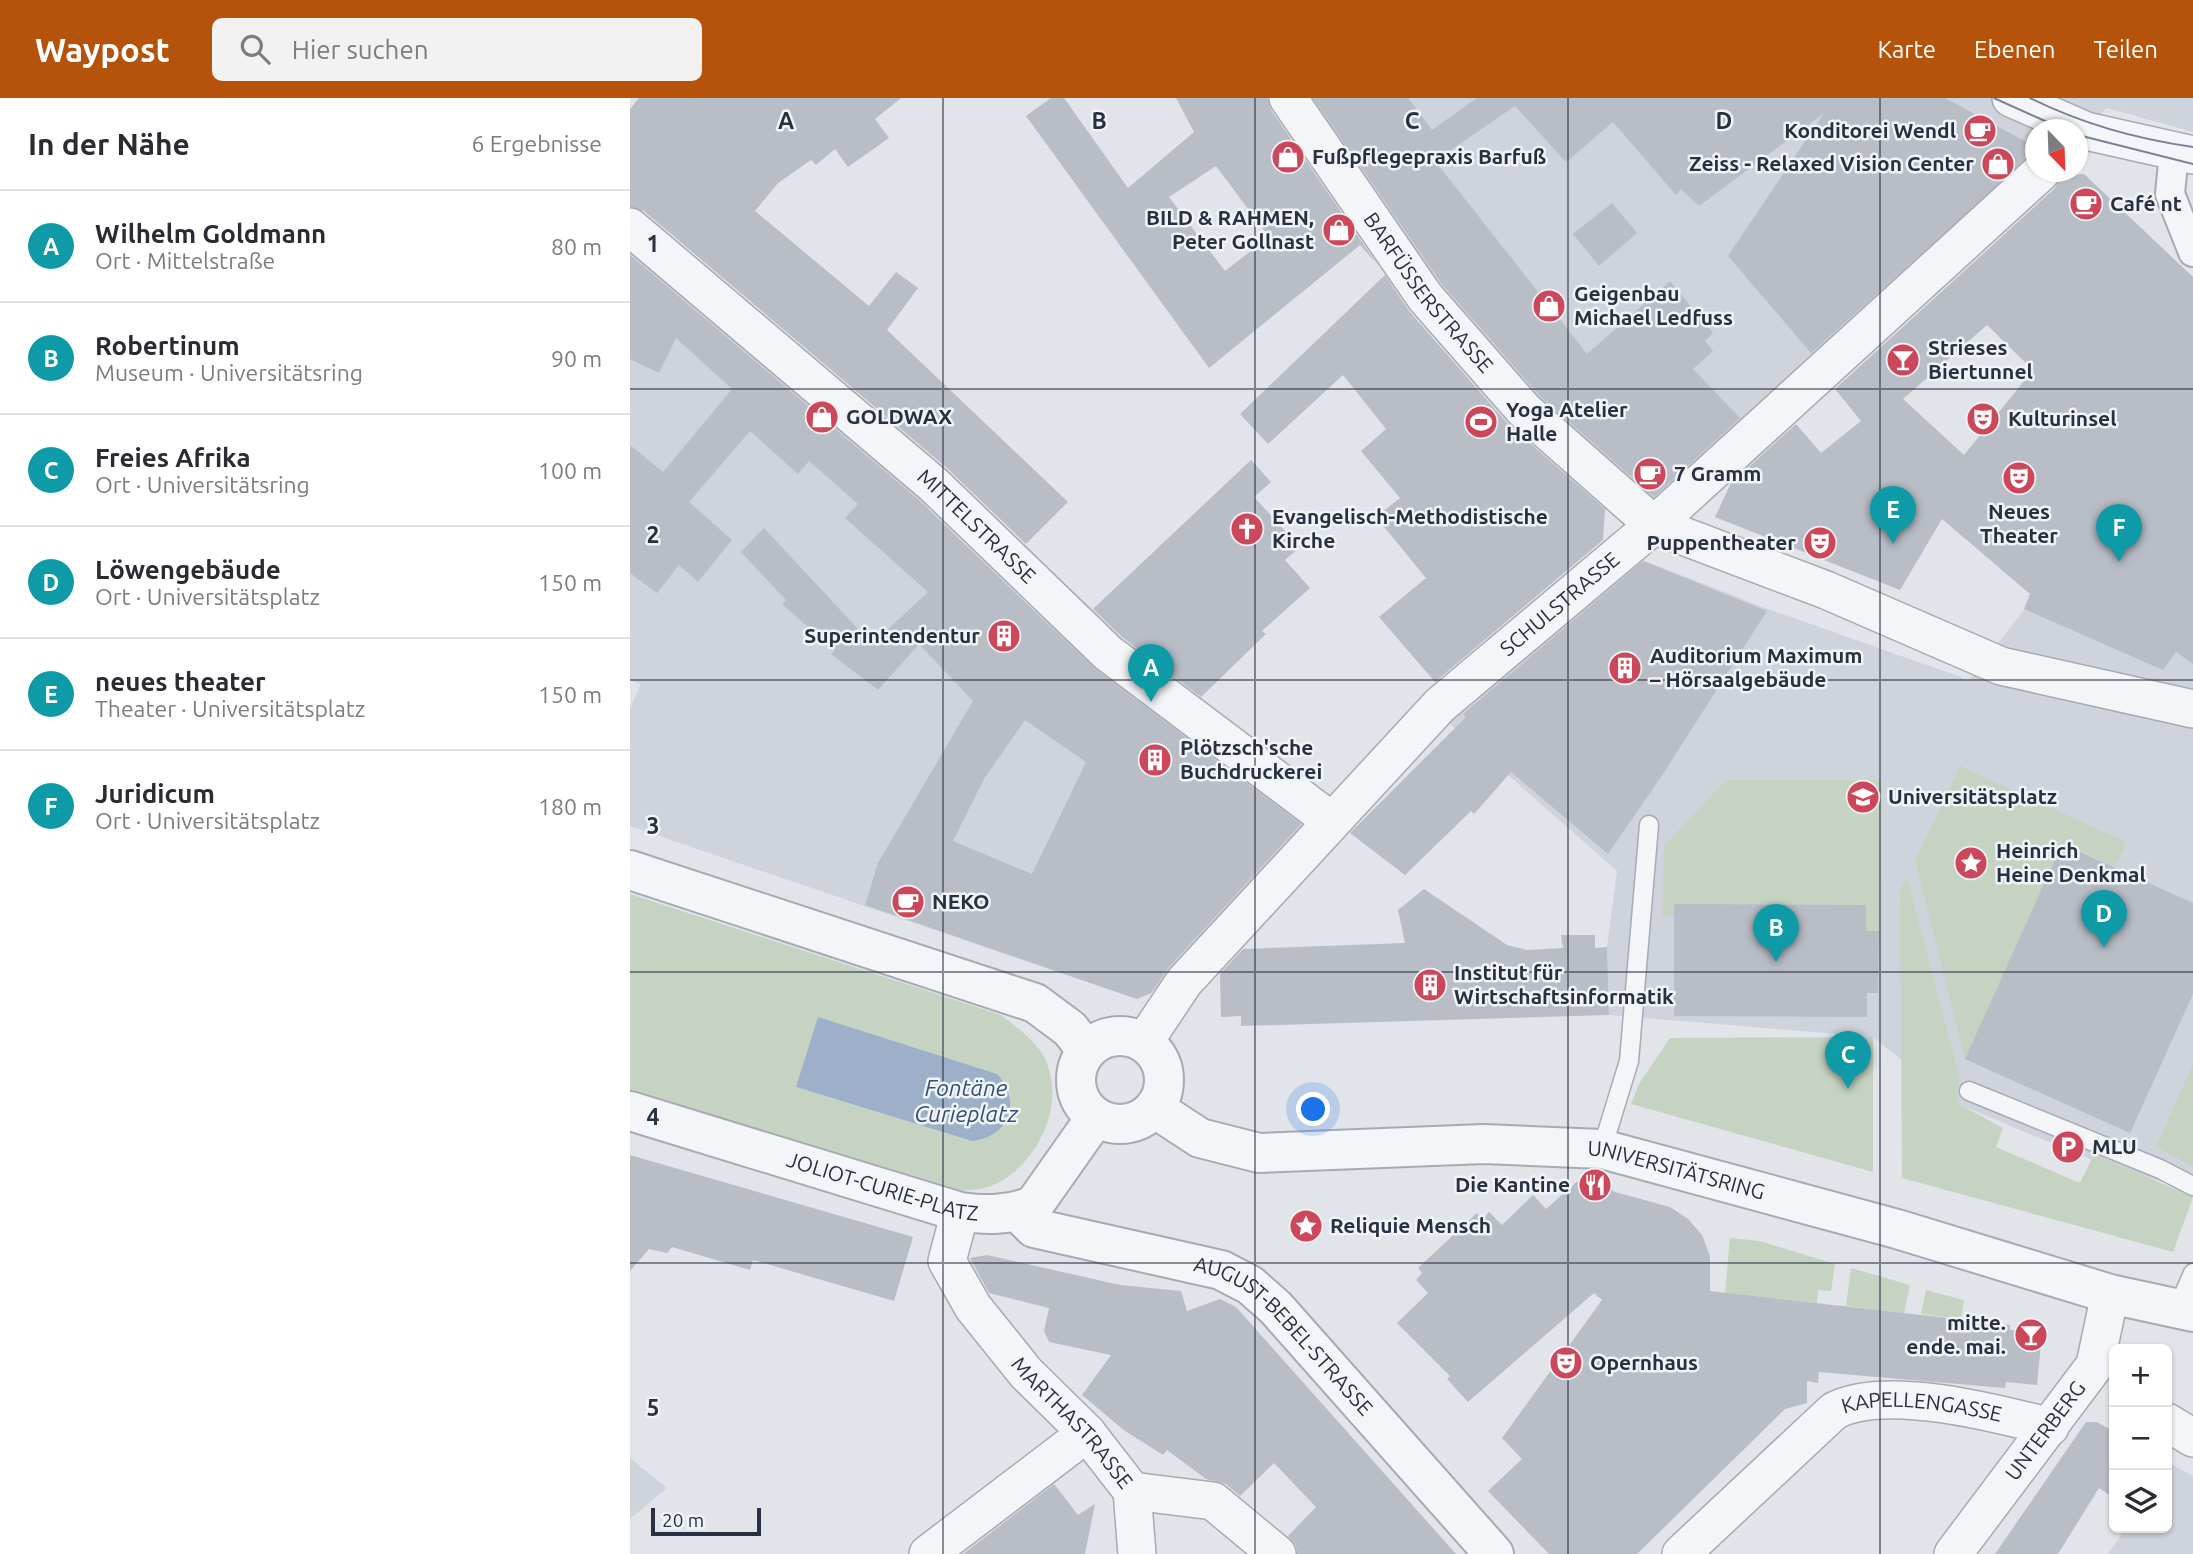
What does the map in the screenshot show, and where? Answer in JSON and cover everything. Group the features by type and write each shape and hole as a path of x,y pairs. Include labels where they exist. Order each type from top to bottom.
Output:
{"street":[{"name":"BARFÜSSERSTRASSE","path":"1288,98 1425,297 1524,410 1654,525"},
{"path":"2011,98 2051,119"},
{"path":"2088,136 2183,153 2170,194 2193,251"},
{"name":"SCHULSTRASSE","path":"1144,1042 1184,982 1330,820 1440,705 1654,525 2031,182"},
{"name":"MITTELSTRASSE","path":"630,227 934,485 1108,653 1330,820"},
{"path":"1654,525 1826,590 2001,666 2193,709"},
{"path":"630,870 1035,1003 1070,1029 1086,1051"},
{"path":"1127,1036 1144,1042 1159,1059 1165,1079 1160,1101 1146,1117 1125,1125 1104,1123 1086,1111 1076,1091 1075,1069 1086,1051 1108,1037 1127,1036"},
{"name":"UNIVERSITÄTSRING","path":"1154,1108 1200,1138 1258,1153 1484,1144 1602,1149 1898,1229 2110,1294 2185,1310"},
{"name":"JOLIOT-CURIE-PLATZ","path":"630,1111 960,1212 988,1215 1018,1212"},
{"path":"1018,1212 1034,1205 1043,1196 1096,1117"},
{"name":"MARTHASTRASSE","path":"960,1212 947,1261 972,1307 1026,1373 1087,1433 1132,1491 1213,1501 1277,1554"},
{"name":"AUGUST-BEBEL-STRASSE","path":"1018,1212 1034,1228 1222,1270 1250,1285 1276,1308 1494,1554"},
{"name":"UNTERBERG","path":"1953,1554 2050,1427 2105,1373 2110,1294"},
{"name":"KAPELLENGASSE","path":"1681,1554 1834,1411 1846,1405 1875,1399 1988,1410 2050,1427"},
{"path":"2172,1425 2193,1438"},
{"path":"928,1554 1087,1433"},
{"path":"1132,1491 1137,1554"}],"lane":[{"path":"1602,1149 1629,1061 1649,825"},
{"path":"1969,1091 2160,1168 2193,1186"},
{"path":"2185,1310 2193,1273"}],"shaded area":[{"path":"1297,98 2193,98 2193,132 2107,108 2088,125 2088,119 2025,119 2025,180 1653,518 1524,410"},
{"path":"630,234 889,469 988,568 1096,667 1306,816 1307,833 1152,993 1137,999 630,826 630,708 641,684 630,679"},
{"name":"Universitätsplatz","path":"2193,379 2193,1184 2135,1178 1956,1103 1873,1037 1609,1015 1607,947 1617,871 1449,723 1640,559 1765,608 1969,680 2024,610 2030,594"},
{"path":"630,1458 667,1488 630,1519"},
{"path":"2172,1465 2193,1476 2193,1554 2108,1554 2123,1533 2172,1533"}],"green space":[{"path":"1960,766 2126,842 2116,867 2063,844 1965,1059 1915,860"},
{"path":"1726,780 1882,780 1879,931 1866,931 1866,905 1675,904 1674,916 1662,917 1664,846"},
{"path":"1907,877 1959,1076 1957,1103 2003,1128 1996,1147 2080,1183 2094,1154 2193,1197 2173,1252 1902,1178 1900,891"},
{"path":"630,894 1001,1015 1028,1037 1041,1052 1049,1069 1052,1088 1046,1125 1027,1159 998,1183 978,1189 956,1191 630,1100","holes":["997,1074 1010,1093 1009,1116 972,1141 796,1087"]},
{"path":"1873,1037 1873,1172 1631,1104 1639,1084 1670,1038"},
{"path":"2193,1064 2193,1166 2156,1147"},
{"path":"1730,1238 1760,1241 1835,1264 1831,1291 1818,1290 1817,1303 1725,1293"},
{"path":"1851,1268 1910,1285 1904,1313 1846,1306"},
{"path":"1926,1290 1964,1300 1961,1319 1921,1314"}],"water":[{"name":"Fontäne Curieplatz","path":"818,1017 997,1074 1009,1095 1008,1116 995,1133 972,1141 796,1087"}],"building":[{"path":"639,98 901,98 875,119 889,138 848,167 835,149 816,165 811,160 778,183 755,211 869,306 896,272 918,288 887,330 1068,502 1026,544 948,469 644,211 630,207 630,109"},
{"path":"1051,98 1064,98 1128,188 1194,132 1176,98 1267,98 1271,110 1377,264 1360,245 1209,368 1026,116","holes":["1216,166 1269,237 1225,271 1169,197"]},
{"path":"1313,98 1408,98 1432,130 1477,98 1945,98 2025,141 2025,161 1811,353 1728,256 1824,113 1699,206 1681,189 1676,195 1613,122 1566,162 1515,106 1435,161 1587,354 1670,281 1713,333 1705,341 1713,351 1693,369 1740,418 1654,497 1539,395 1442,284"},
{"path":"2088,178 2193,277 2193,664 2176,652 2163,670 2024,609 2030,594 1942,519 1900,590 1715,517 1731,483 1796,424 1821,453 1861,421 1835,389 2055,188 2058,182 2088,182","holes":["1987,325 2033,370 1964,455 1903,399"]},
{"path":"1612,203 1637,233 1599,266 1573,234"},
{"path":"630,255 920,501 1094,668 1301,824 1168,968 1151,993 1137,999 865,905 878,863 973,701 919,644 878,690 831,654 835,651 782,604 786,600 741,552 764,528 872,644 928,592 845,518 858,504 809,461 798,474 750,431 689,502 732,540 698,582 679,565 657,593 630,573 630,445 663,472 732,389 676,338 659,373 630,359","holes":["1025,720 1086,762 1032,874 953,841 984,779"]},
{"path":"1385,275 1409,311 1508,424 1605,509 1603,540 1435,682 1379,617 1426,578 1376,517 1400,498 1361,451 1386,429 1343,375 1268,444 1240,414"},
{"path":"1251,460 1271,482 1254,497 1300,547 1285,560 1310,588 1262,631 1266,634 1201,697 1122,637 1093,609"},
{"name":"Auditorium Maximum – Hörsaalgebäude","path":"1643,561 1767,611 1663,774 1608,854 1511,772 1474,814 1471,811 1405,875 1350,833 1466,717 1463,714"},
{"path":"2062,844 2193,903 2193,994 2130,1133 1965,1059"},
{"path":"1424,889 1507,945 1527,950 1563,948 1561,935 1595,935 1595,948 1607,947 1609,1015 1241,1026 1241,1016 1221,1017 1220,974 1243,949 1405,943 1398,910"},
{"path":"1674,904 1866,905 1866,931 1879,931 1878,993 1867,993 1867,1017 1674,1016"},
{"path":"630,1155 913,1237 894,1301 753,1260 750,1270 672,1247 667,1253 649,1249 630,1271"},
{"name":"Opernhaus","path":"1587,1173 1615,1192 1670,1207 1688,1219 1702,1235 1710,1256 1710,1291 2010,1325 2010,1330 2042,1333 2037,1385 2006,1382 2005,1388 1819,1372 1818,1383 1807,1381 1807,1403 1785,1409 1637,1554 1549,1554 1488,1491 1522,1459 1502,1438 1602,1300 1594,1293 1468,1402 1447,1379 1450,1376 1397,1323 1428,1293 1416,1280 1422,1273 1418,1268 1477,1213 1483,1219 1489,1212 1502,1225 1533,1195 1546,1209"},
{"path":"987,1255 1120,1285 1181,1291 1187,1311 1220,1299 1236,1307 1456,1554 1297,1554 1296,1546 1288,1536 1316,1507 1274,1463 1240,1496 1226,1484 1206,1479 1167,1450 1163,1455 1125,1431 1082,1395 1111,1355 1049,1342 1044,1331 1049,1308 989,1293 970,1258"},
{"path":"2086,1422 2097,1422 2109,1429 2109,1495 2099,1488 2058,1554 1995,1554"},
{"path":"1054,1484 1078,1515 1095,1504 1085,1554 963,1554"}],"tram line":[{"path":"1994,98 2041,119"},
{"path":"2030,98 2069,116 2110,129 2193,147"},
{"path":"2088,138 2193,164"}],"place":[{"name":"Konditorei Wendl","path":"1980,131"},
{"name":"Fußpflegepraxis Barfuß","path":"1288,157"},
{"name":"Zeiss - Relaxed Vision Center","path":"1998,164"},
{"name":"Café nt","path":"2086,204"},
{"name":"BILD & RAHMEN, Peter Gollnast","path":"1339,230"},
{"name":"Geigenbau Michael Ledfuss","path":"1549,306"},
{"name":"Strieses Biertunnel","path":"1903,360"},
{"name":"GOLDWAX","path":"822,417"},
{"name":"Kulturinsel","path":"1983,419"},
{"name":"Yoga Atelier Halle","path":"1481,422"},
{"name":"7 Gramm","path":"1650,474"},
{"name":"Neues Theater","path":"2019,478"},
{"name":"Evangelisch-Methodistische Kirche","path":"1247,529"},
{"name":"Puppentheater","path":"1820,543"},
{"name":"neues theater","path":"1893,544"},
{"name":"Juridicum","path":"2119,562"},
{"name":"Superintendentur","path":"1004,636"},
{"name":"Auditorium Maximum – Hörsaalgebäude","path":"1625,668"},
{"name":"Wilhelm Goldmann","path":"1151,702"},
{"name":"Plötzsch'sche Buchdruckerei","path":"1155,760"},
{"name":"Universitätsplatz","path":"1863,797"},
{"name":"Heinrich Heine Denkmal","path":"1971,863"},
{"name":"NEKO","path":"908,902"},
{"name":"Löwengebäude","path":"2104,948"},
{"name":"Robertinum","path":"1776,962"},
{"name":"Institut für Wirtschaftsinformatik","path":"1430,985"},
{"name":"Freies Afrika","path":"1848,1089"},
{"name":"MLU","path":"2068,1147"},
{"name":"Die Kantine","path":"1595,1185"},
{"name":"Reliquie Mensch","path":"1306,1226"},
{"name":"mitte. ende. mai.","path":"2031,1335"},
{"name":"Opernhaus","path":"1566,1363"}]}
